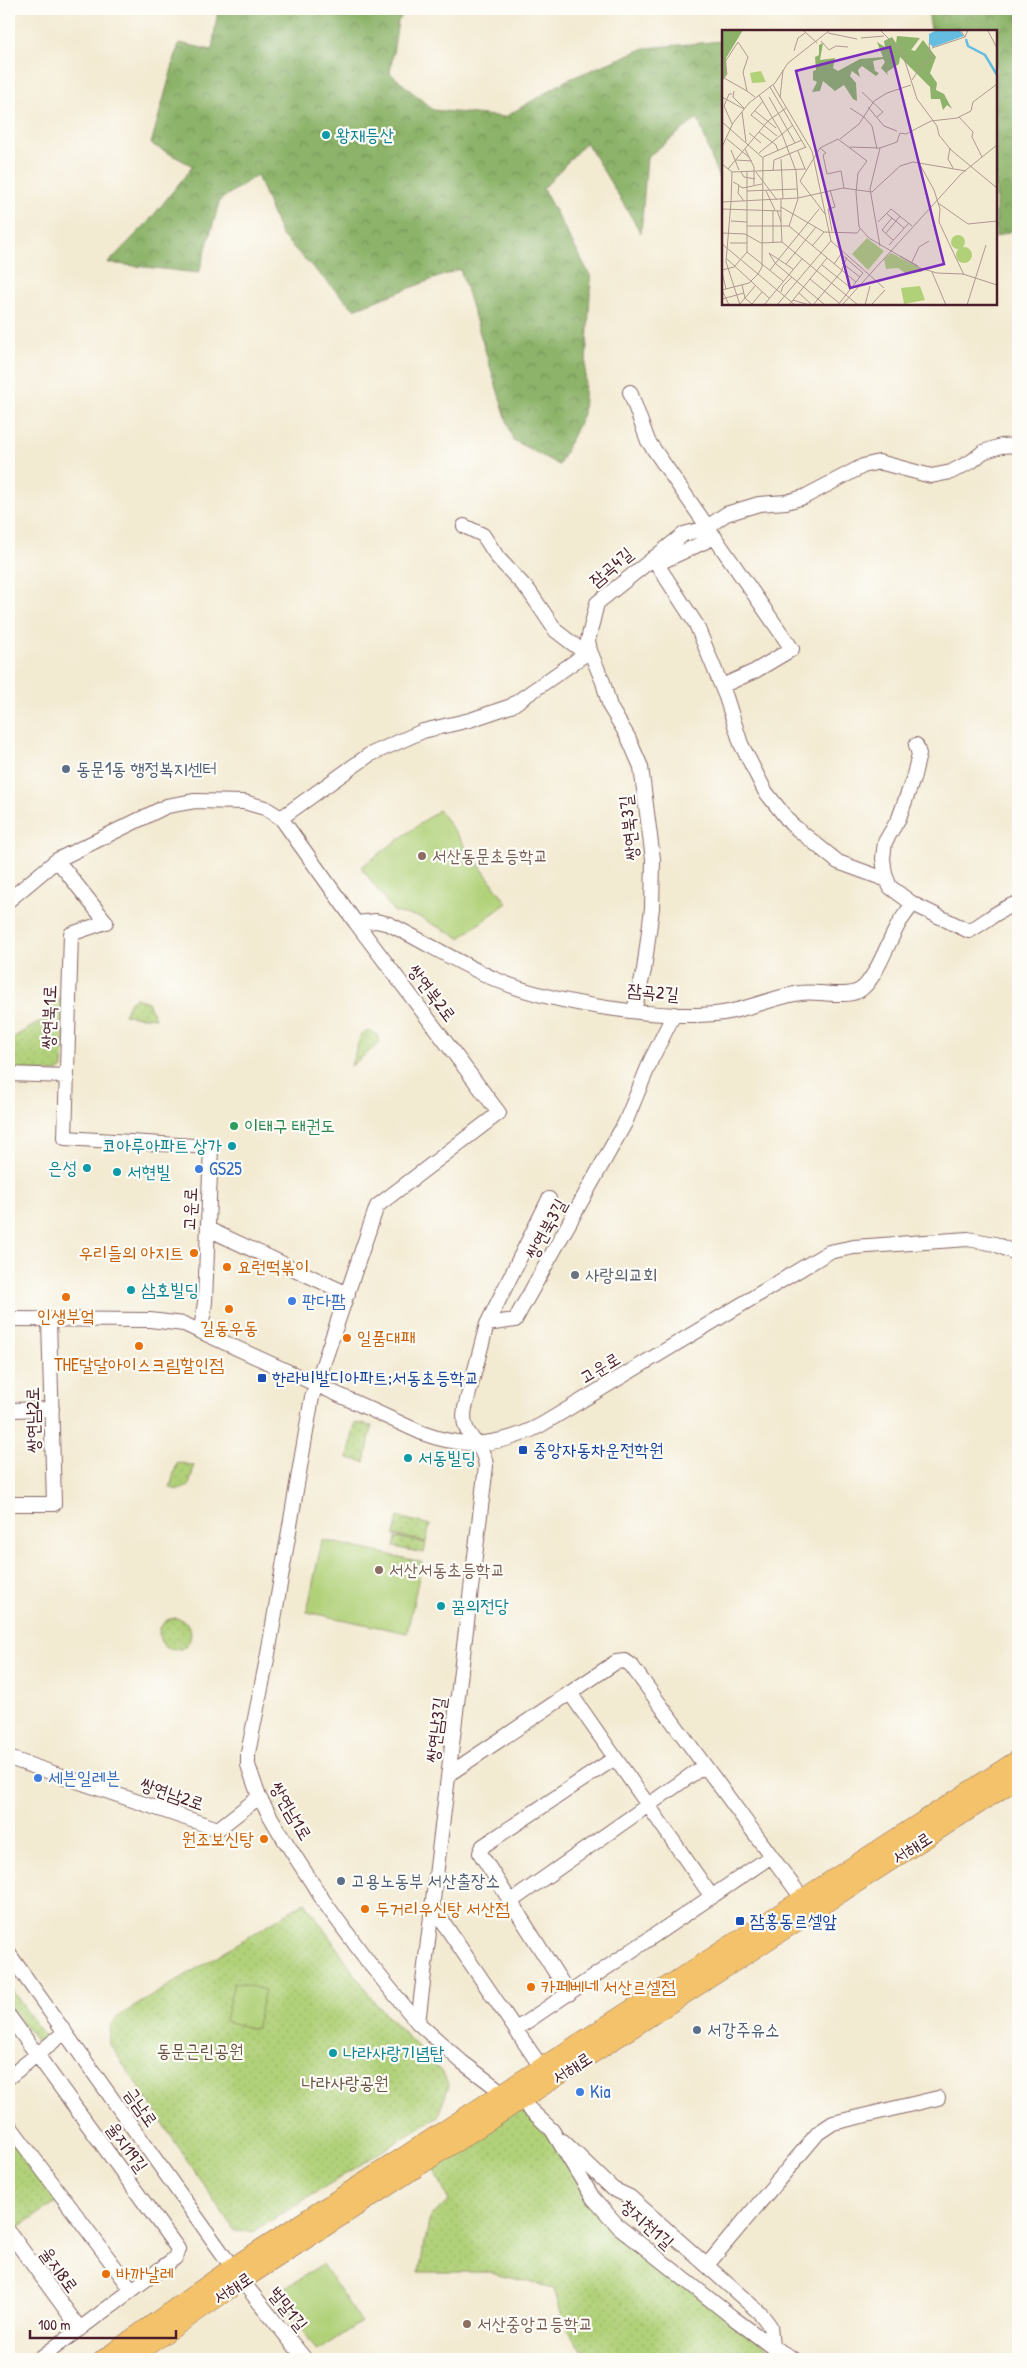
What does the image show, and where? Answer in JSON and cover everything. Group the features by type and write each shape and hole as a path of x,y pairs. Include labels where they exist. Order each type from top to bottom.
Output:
{"main road":[{"name":"서해로","path":"103,2359 232,2267 1018,1759"},
{"name":"서해로","path":"129,2359 242,2282 1018,1779"}],"street":[{"path":"630,392 648,442 792,649 755,671 722,686"},
{"name":"잠곡4길","path":"590,651 588,640 597,603 655,560 684,534 711,532 726,514 759,504 804,497 863,466 879,462 931,476 951,472 983,452 1000,446 1018,445"},
{"path":"464,526 483,534 498,558 529,592 556,631 577,646 590,651"},
{"path":"655,560 696,624 722,686 741,744 765,791 790,824 838,862 887,880"},
{"path":"281,818 369,755 423,731 470,720 511,706 590,651"},
{"name":"쌍연북3길","path":"590,651 603,682 610,707 628,737 641,768 647,806 653,859 652,908 644,970 634,1011"},
{"path":"916,745 919,754 913,779 899,818 885,842 884,866 887,880 896,893 913,904 969,931 986,922 1008,906 1018,903"},
{"name":"쌍연북2로","path":"9,900 57,860 151,812 186,801 250,803 268,809 281,818 356,923 498,1113 378,1206 348,1294"},
{"name":"쌍연북1로","path":"57,860 106,922 72,934 65,1138"},
{"name":"잠곡2길","path":"356,923 376,921 389,924 497,980 532,991 578,1002 634,1011 674,1014 722,1013 800,993 826,992 847,995 859,990 869,980 897,926 913,904"},
{"name":"쌍연북3길","path":"487,1324 516,1320 625,1123 651,1060 674,1014"},
{"path":"9,1074 66,1076"},
{"name":"고운로","path":"65,1138 211,1147 205,1302 201,1330"},
{"path":"476,1444 466,1431 464,1414 487,1324 549,1199"},
{"path":"208,1229 348,1294"},
{"name":"고운로","path":"9,1319 166,1321 183,1323 422,1433 447,1441 476,1444 506,1440 541,1425 829,1252 854,1246 968,1238 995,1244 1018,1254"},
{"name":"쌍연남1로","path":"348,1294 316,1384 248,1753 248,1765 258,1797 334,1915 369,1963 418,2023 462,2062 502,2092"},
{"name":"쌍연남2로","path":"9,1504 54,1504 49,1319"},
{"path":"9,1410 52,1409"},
{"name":"쌍연남3길","path":"418,2023 486,1469 484,1455 476,1444"},
{"path":"450,1774 616,1662 627,1662 802,1898"},
{"path":"570,1693 712,1897"},
{"name":"쌍연남2로","path":"9,1758 218,1829 258,1797"},
{"path":"569,1994 480,1857 483,1846 615,1758"},
{"path":"510,1902 704,1766"},
{"path":"516,2030 770,1857"},
{"path":"432,1906 541,2067"},
{"name":"금남로","path":"9,1954 242,2282"},
{"name":"율지19길","path":"9,2016 178,2249 175,2258 39,2359"},
{"path":"9,2077 64,2032"},
{"name":"청지천1길","path":"502,2092 521,2101 552,2130 593,2198 619,2227 772,2347 794,2359"},
{"path":"707,2265 818,2133 833,2123 938,2098"},
{"path":"9,2125 132,2290"},
{"path":"552,2130 613,2188 630,2196 761,2314 770,2326 772,2347"},
{"name":"율지8로","path":"9,2232 80,2329"},
{"name":"벌말1길","path":"242,2282 305,2359"}],"green space":[{"path":"218,9 408,9 398,21 390,73 433,110 505,117 567,80 645,48 722,41 722,177 718,177 698,118 647,157 641,233 586,142 543,189 591,277 583,414 559,465 513,440 460,269 354,309 281,235 257,175 220,200 199,273 108,263 149,221 193,166 151,144 179,43 212,50"},
{"path":"928,9 1018,9 1018,228 997,237 997,30 931,30"},
{"path":"439,810 507,903 460,938 419,917 394,912 361,867"},
{"path":"66,994 63,1068 57,1072 9,1070 9,1040 50,1016 46,1009"},
{"path":"136,998 148,1002 155,1018 124,1015 130,1001"},
{"path":"369,1031 377,1035 380,1043 351,1066 361,1034"},
{"path":"355,1423 372,1426 365,1462 348,1458"},
{"path":"177,1462 194,1466 189,1486 179,1490 170,1488"},
{"path":"398,1517 430,1525 426,1542 394,1535"},
{"path":"396,1537 426,1543 424,1553 394,1547"},
{"path":"322,1540 422,1562 407,1633 307,1612"},
{"path":"175,1618 181,1619 186,1623 190,1628 190,1640 186,1645 181,1649 175,1650 169,1649 164,1645 160,1640 159,1634 160,1628 164,1623 169,1619"},
{"path":"305,1902 376,2004 440,2070 449,2085 438,2116 253,2232 234,2230 109,2043 111,2026 116,2018"},
{"path":"234,1982 265,1990 255,2029 225,2021"},
{"path":"9,1986 46,2038 38,2043 9,2006"},
{"path":"518,2111 526,2113 539,2121 611,2224 782,2359 595,2359 578,2345 572,2337 563,2319 554,2288 485,2272 419,2272 430,2217 449,2201 431,2163"},
{"path":"9,2133 59,2200 13,2231 9,2226"},
{"path":"322,2264 361,2322 317,2351 278,2293"}],"place":[{"name":"왕재등산","path":"326,135"},
{"name":"동문1동 행정복지센터","path":"66,769"},
{"name":"서산동문초등학교","path":"422,856"},
{"name":"이태구 태권도","path":"234,1126"},
{"name":"코아루아파트 상가","path":"232,1146"},
{"name":"은성","path":"87,1168"},
{"name":"GS25","path":"199,1169"},
{"name":"서현빌","path":"117,1172"},
{"name":"우리들의 아지트","path":"194,1253"},
{"name":"요런떡볶이","path":"227,1267"},
{"name":"사랑의교회","path":"575,1275"},
{"name":"삼호빌딩","path":"131,1290"},
{"name":"인생부엌","path":"66,1297"},
{"name":"판다팜","path":"292,1301"},
{"name":"길동우동","path":"229,1309"},
{"name":"일품대패","path":"347,1338"},
{"name":"THE달달아이스크림할인점","path":"139,1346"},
{"name":"한라비발디아파트;서동초등학교","path":"262,1378"},
{"name":"중앙자동차운전학원","path":"523,1450"},
{"name":"서동빌딩","path":"408,1458"},
{"name":"서산서동초등학교","path":"379,1570"},
{"name":"꿈의전당","path":"441,1606"},
{"name":"세븐일레븐","path":"38,1778"},
{"name":"원조보신탕","path":"264,1839"},
{"name":"고용노동부 서산출장소","path":"341,1881"},
{"name":"두거리우신탕 서산점","path":"365,1909"},
{"name":"잠홍동르셀앞","path":"740,1921"},
{"name":"카페베네 서산르셀점","path":"531,1987"},
{"name":"서강주유소","path":"697,2030"},
{"name":"나라사랑기념탑","path":"333,2053"},
{"name":"Kia","path":"580,2092"},
{"name":"바까날레","path":"106,2274"},
{"name":"서산중앙고등학교","path":"467,2324"}],"park label":[{"name":"동문근린공원","path":"200,2051"},
{"name":"나라사랑공원","path":"345,2083"}]}
